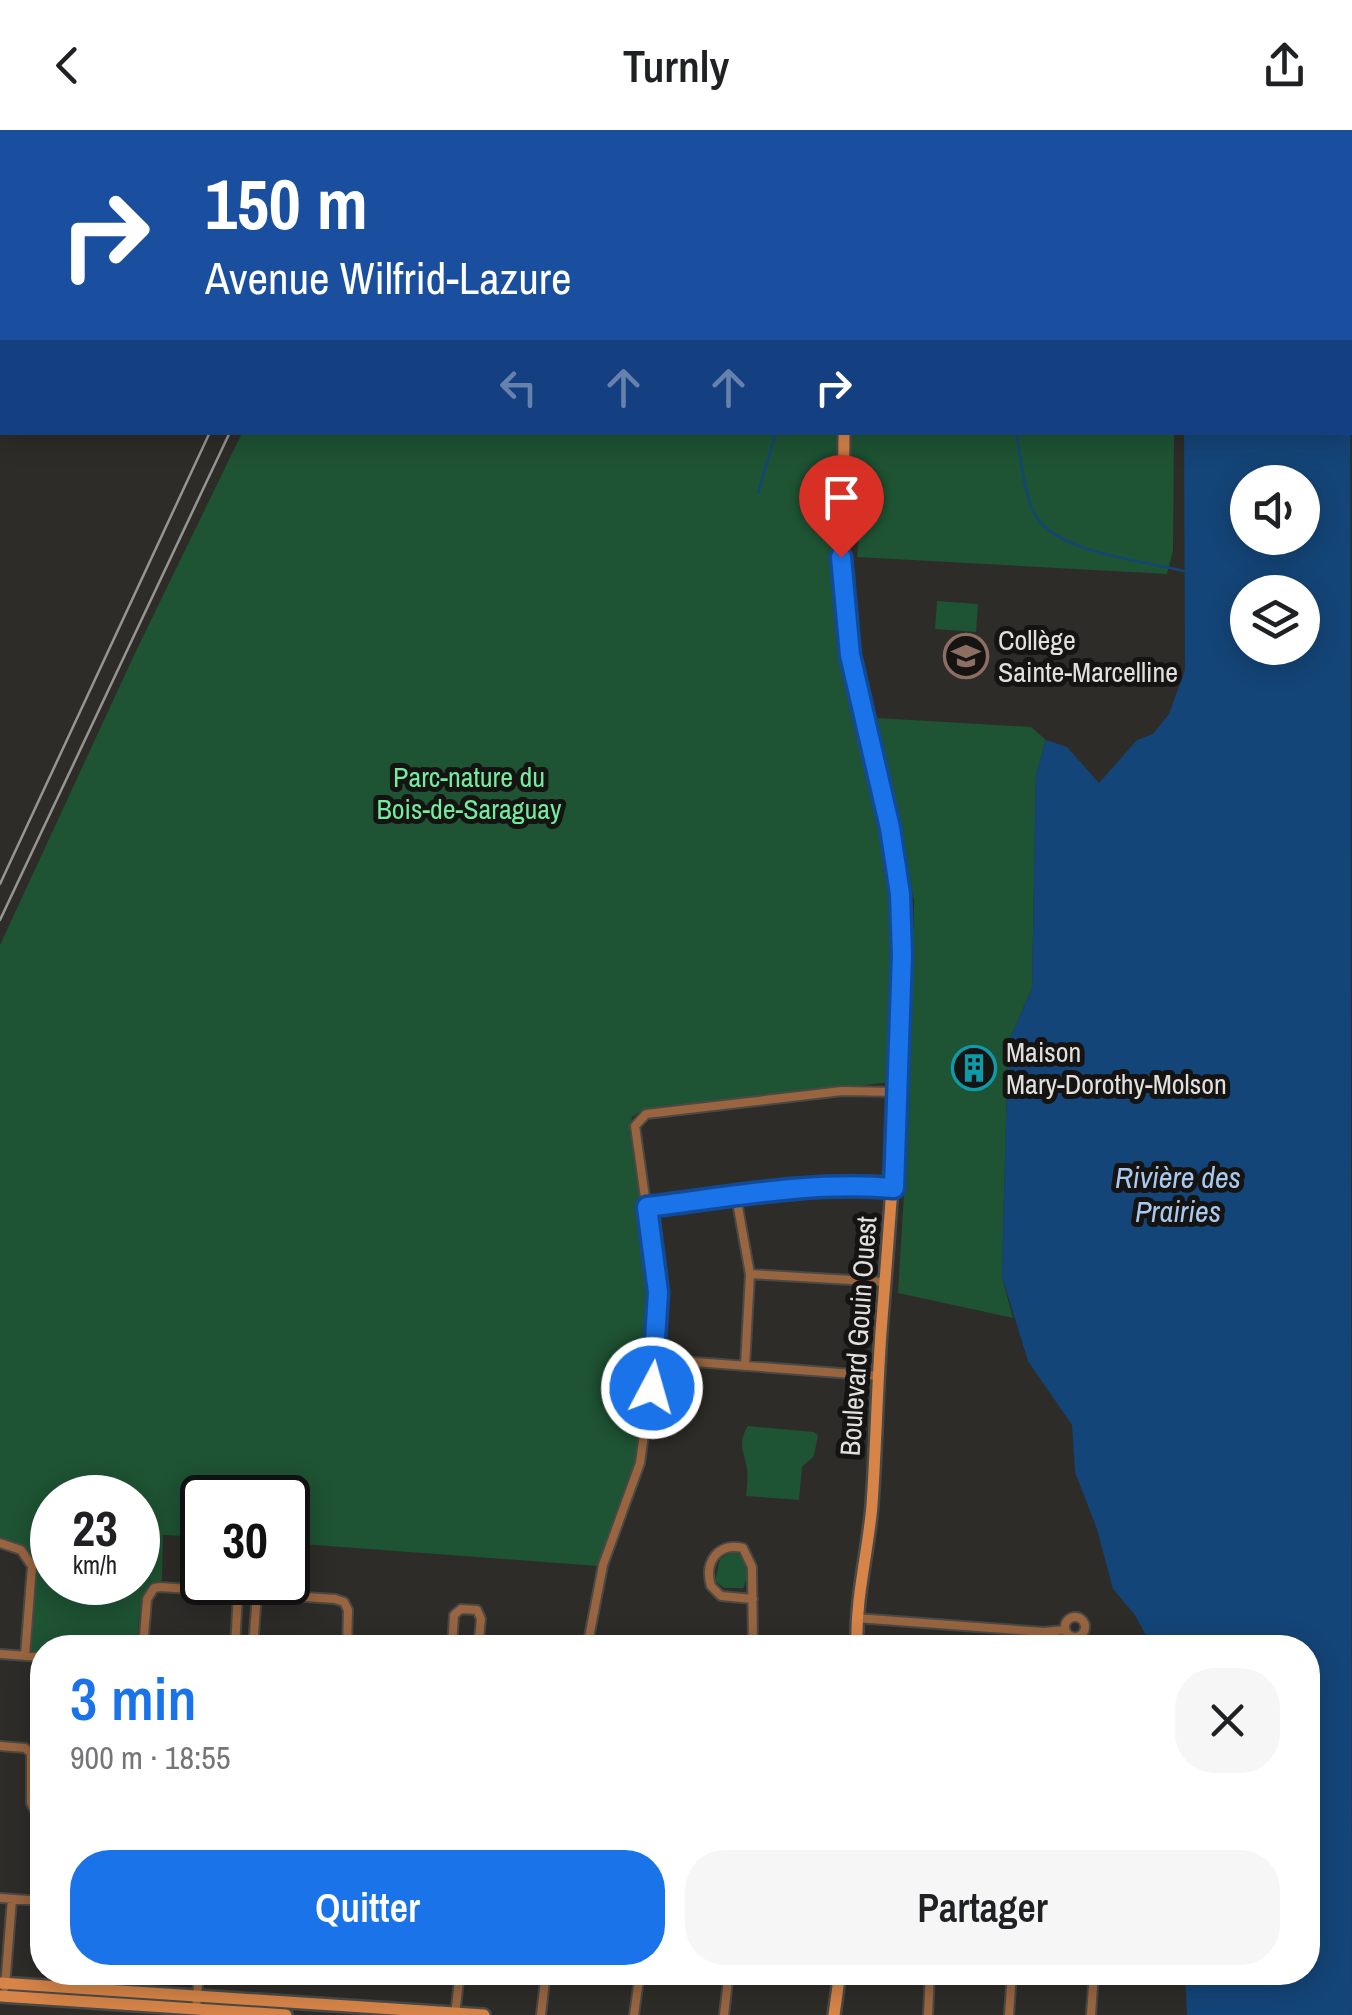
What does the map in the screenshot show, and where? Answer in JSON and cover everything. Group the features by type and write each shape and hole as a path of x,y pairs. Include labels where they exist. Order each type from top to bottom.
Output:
{"street":[{"name":"Boulevard Gouin Ouest","path":"844,435 841,557 847,634 890,828 900,894 902,955 894,1188 878,1376 872,1508 856,1618 857,1635"},
{"path":"589,1635 603,1565 640,1463 655,1359 658,1292 635,1126 646,1114 842,1091 898,1092"},
{"path":"647,1207 836,1186 894,1188"},
{"path":"736,1196 750,1274 745,1366"},
{"path":"750,1274 886,1282"},
{"path":"655,1359 878,1376"},
{"path":"0,1543 15,1546 32,1566 25,1656"},
{"path":"752,1598 721,1596 711,1586 710,1565 717,1552 733,1546 747,1552 752,1567 753,1635"},
{"path":"144,1635 147,1598 154,1588 180,1589"},
{"path":"310,1598 344,1602 348,1610 347,1635"},
{"path":"236,1635 237,1605"},
{"path":"254,1635 256,1605"},
{"path":"453,1635 454,1615 462,1609 477,1610 480,1614 479,1635"},
{"path":"856,1618 1044,1632 1065,1630"},
{"path":"0,1654 30,1656"},
{"path":"0,1746 25,1748 30,1752"},
{"path":"0,1898 30,1900"},
{"path":"12,1899 2,1990 286,2015"},
{"path":"196,2009 198,1985"},
{"path":"455,2014 458,1985"},
{"path":"541,2015 544,1985"},
{"path":"634,2015 638,1985"},
{"path":"724,2015 727,1985"},
{"path":"834,2015 838,1985"},
{"path":"928,2015 929,1985"},
{"path":"1009,2015 1011,1985"},
{"path":"1092,2015 1093,1985"},
{"path":"126,2003 198,1995 484,2015"}],"green space":[{"name":"Parc-nature du Bois-de-Saraguay","path":"241,435 838,435 835,576 895,894 893,1082 644,1109 632,1117 630,1130 655,1309 642,1437 633,1474 598,1566 310,1545 310,1475 180,1475 180,1536 163,1535 160,1581 160,1475 30,1475 30,1556 24,1546 0,1539 0,945"},
{"path":"849,435 1174,435 1173,551 1167,574 857,557 862,500 850,496"},
{"path":"937,601 978,604 976,632 935,629"},
{"path":"877,718 1031,727 1046,740 1036,775 1032,988 1008,1043 1002,1277 1013,1318 898,1293 909,1111 914,901"},
{"path":"748,1426 818,1435 814,1456 802,1467 799,1500 746,1496 742,1442"},
{"path":"737,1552 745,1564 743,1588 724,1588 715,1581 720,1559"},
{"name":"Parc-nature du Bois-de-Saraguay","path":"32,1605 142,1605 138,1635 30,1635"}],"water":[{"name":"Rivière des Prairies","path":"1184,435 1350,435 1352,2015 1187,2015 1186,1985 1320,1985 1320,1635 1146,1635 1113,1589 1097,1529 1075,1472 1072,1425 1028,1361 1002,1277 1008,1043 1032,988 1036,775 1046,740 1067,747 1099,783 1137,740 1153,734 1169,714 1185,670"}],"waterway":[{"path":"758,493 775,435"},
{"path":"1016,435 1029,500 1042,524 1076,545 1184,571"}],"tram line":[{"path":"0,884 209,435"},
{"path":"0,920 229,435"}],"place":[{"name":"Collège Sainte-Marcelline","path":"966,656"},
{"name":"Maison Mary-Dorothy-Molson","path":"974,1068"}],"route":[{"path":"652,1388 658,1292 647,1207 788,1189 894,1188 902,955 900,894 890,828 850,655 841,557"}]}
